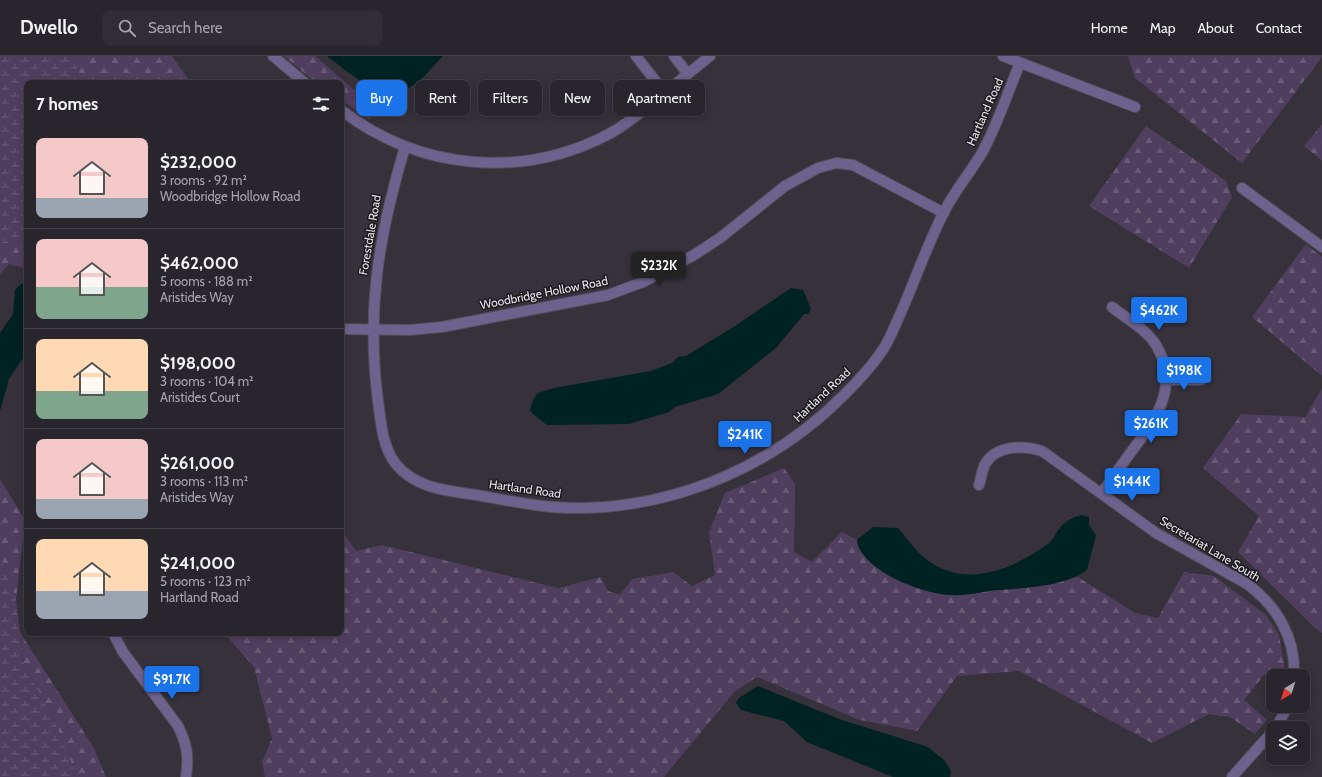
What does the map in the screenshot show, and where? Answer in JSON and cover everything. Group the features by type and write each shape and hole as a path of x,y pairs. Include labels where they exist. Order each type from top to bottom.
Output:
{"street":[{"path":"273,56 301,80"},
{"path":"636,56 655,80"},
{"path":"674,56 688,74"},
{"path":"680,80 710,56"},
{"path":"1003,56 1135,107"},
{"name":"Hartland Road","path":"373,329 374,373 386,448 396,464 411,478 429,487 538,506 582,508 623,505 658,500 711,483 733,474 770,454 814,423 846,394 884,348 944,213 989,139 1020,62"},
{"path":"344,112 373,132 405,147 444,159 479,163 520,162 552,157 584,146 610,133 632,116"},
{"name":"Forestdale Road","path":"373,329 374,290 378,253 391,194 405,147"},
{"name":"Woodbridge Hollow Road","path":"344,329 409,330 442,327 608,296 643,282 694,255 720,238 786,186 818,168 836,162 853,166 944,213"},
{"path":"1242,188 1322,247"},
{"path":"1102,493 1153,422 1163,403 1167,380 1163,362 1156,345 1145,332 1112,307"},
{"path":"1167,380 1200,380"},
{"name":"Secretariat Lane South","path":"979,485 986,464 996,453 1012,448 1028,447 1042,451 1156,533 1253,589 1272,606 1287,630 1293,653 1294,669"},
{"path":"115,636 123,652 178,726 188,749 186,777"},
{"path":"1232,777 1266,740"}],"green space":[{"path":"0,56 71,56 83,80 24,80 24,240 0,242"},
{"path":"71,56 172,56 189,80 83,80"},
{"path":"284,56 315,56 343,80 312,80"},
{"path":"1128,56 1322,57 1242,163 1135,78"},
{"path":"344,81 356,91 356,110 344,102"},
{"path":"1322,124 1322,161 1304,146"},
{"path":"1146,126 1226,181 1232,197 1189,268 1089,206"},
{"path":"24,240 24,268 9,264 0,274 0,242"},
{"path":"1306,244 1322,257 1322,376 1252,317"},
{"path":"1322,389 1322,633 1315,628 1238,552 1259,516 1203,468 1241,414 1305,417"},
{"path":"784,468 795,484 794,552 812,562 842,532 857,540 858,548 874,566 1039,586 1078,577 1135,613 1158,618 1184,572 1214,576 1266,615 1279,635 1285,669 1266,669 1266,675 1264,675 1244,700 1267,720 1255,734 1230,717 1209,714 1152,743 1019,671 957,676 917,731 860,720 757,677 734,692 664,777 265,777 262,762 272,738 254,667 227,636 344,636 344,533 356,551 382,545 558,588 601,577 608,591 620,595 632,579 673,572 692,586 715,575 709,532 725,493"},
{"path":"0,479 24,518 16,600 0,557"},
{"path":"0,557 16,600 24,664 52,716 75,771 74,777 0,777"},
{"path":"20,632 94,748 106,777 74,777 74,771 52,716 24,664"}],"shaded area":[{"path":"327,56 443,56 419,80 415,80 415,84 407,88 407,80 359,80"},
{"path":"21,284 24,284 24,356 9,379 0,411 0,333 13,314 15,290"},
{"path":"791,288 803,290 811,309 808,314 804,314 776,348 718,394 675,407 669,412 629,424 547,425 530,410 533,400 538,393 554,388 651,371 672,363 678,357 686,356 732,328"},
{"path":"1081,515 1089,517 1089,525 1096,535 1087,570 1077,576 1053,584 966,595 940,594 926,591 896,579 870,562 861,551 857,540 873,527 898,528 920,554 936,565 952,572 968,574 984,573 1017,563 1033,554 1050,542 1062,525"},
{"path":"758,686 839,719 928,747 944,760 951,771 950,777 893,777 807,742 784,721 741,710 736,703 739,698"}]}
